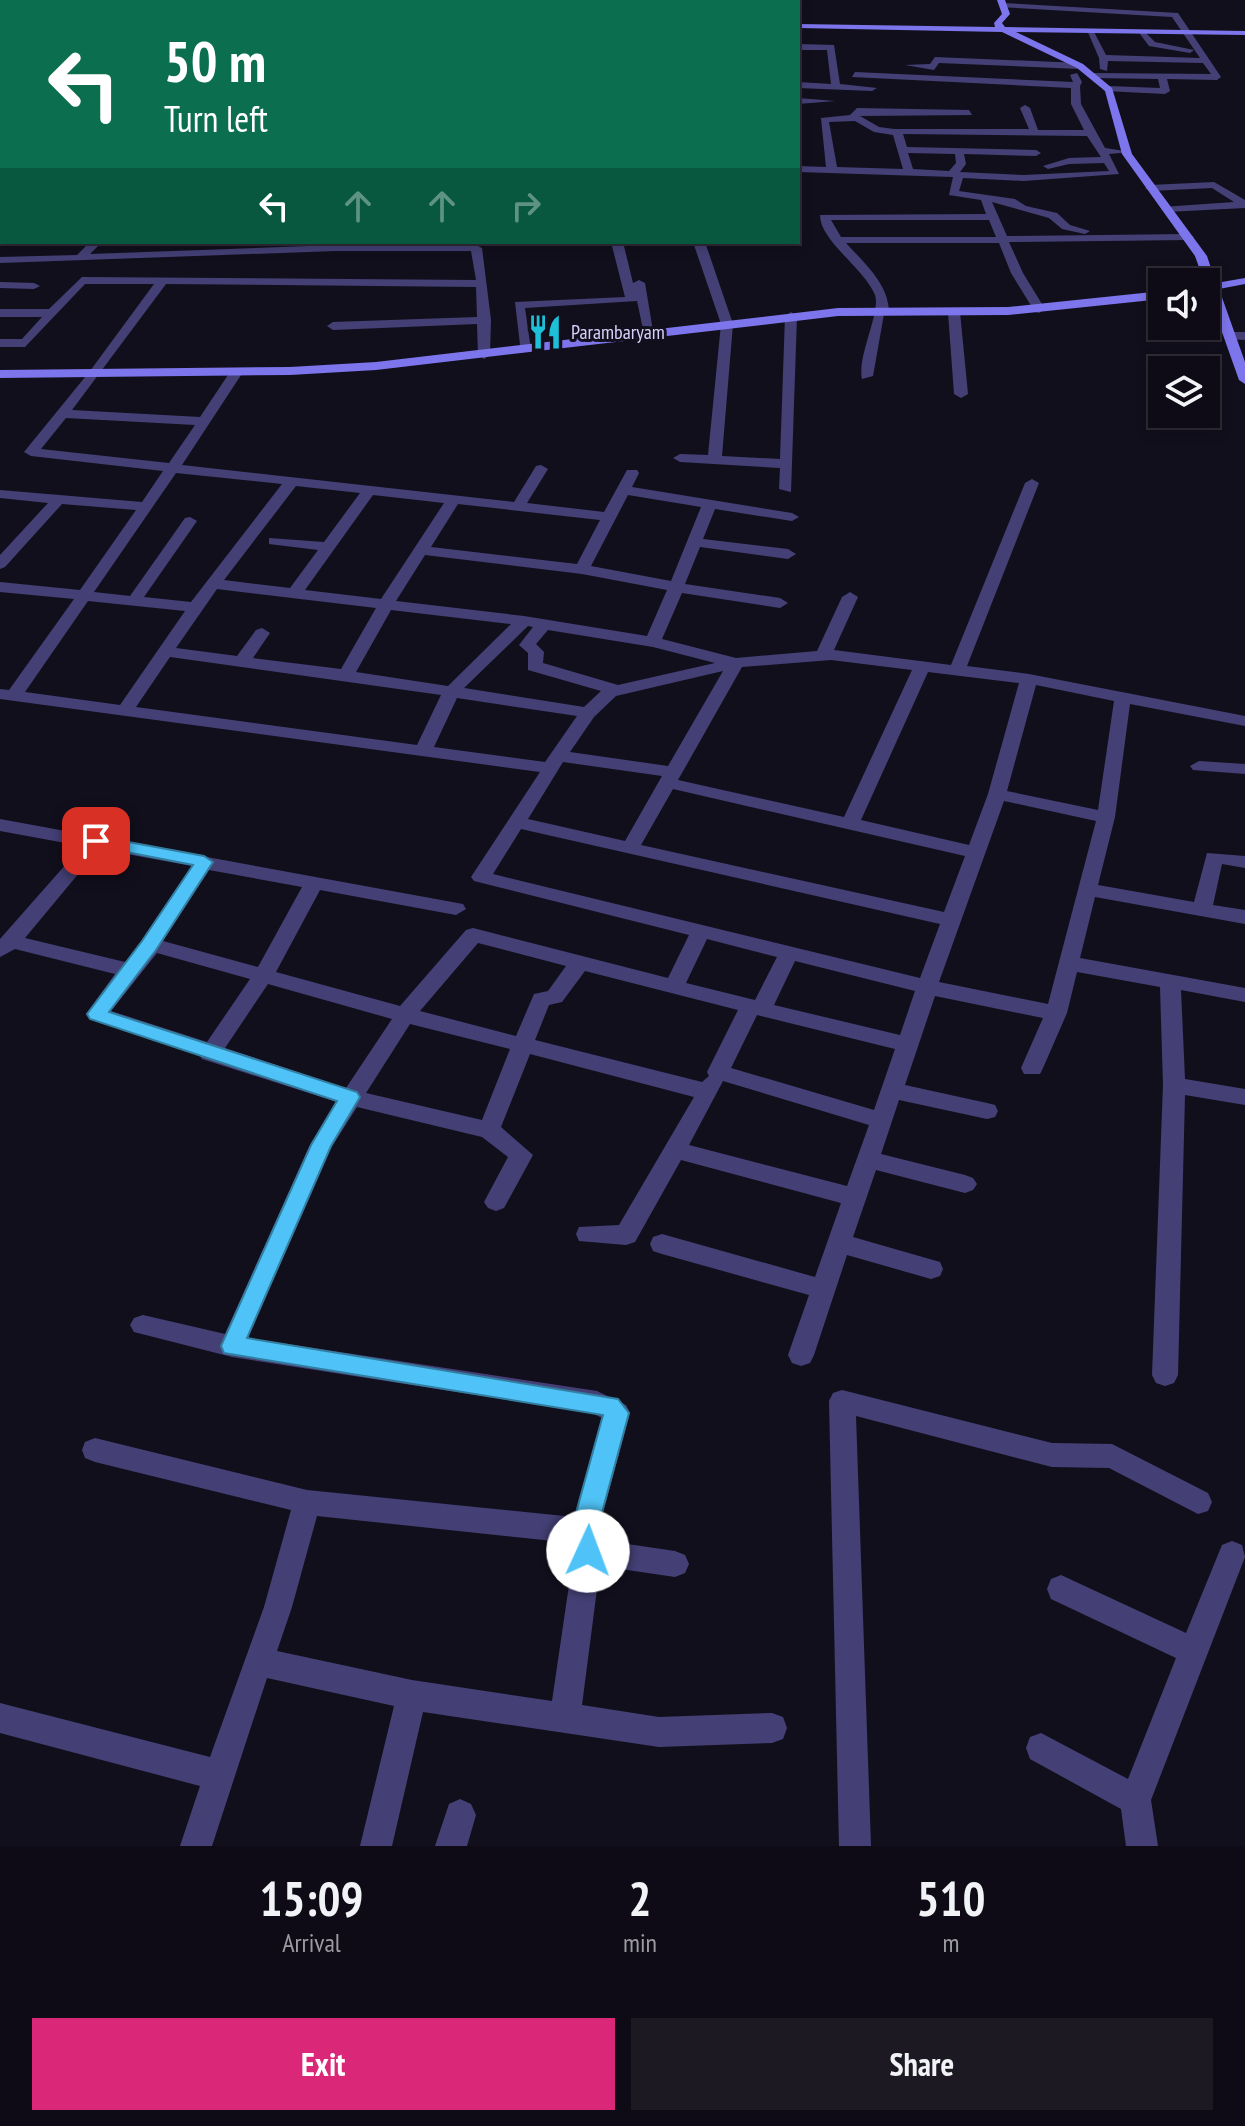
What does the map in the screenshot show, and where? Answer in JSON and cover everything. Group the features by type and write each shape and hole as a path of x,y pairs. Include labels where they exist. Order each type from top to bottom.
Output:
{"street":[{"path":"1094,75 1217,77 1175,15 1002,2 1006,14 998,23 1003,30 1080,66 1108,89 1126,152 1188,237 1202,268"},
{"path":"800,26 1245,33"},
{"path":"1090,32 1106,68 1094,75"},
{"path":"1140,32 1152,44 1205,57"},
{"path":"800,47 831,47 836,86"},
{"path":"1103,58 1205,57"},
{"path":"1112,75 1146,65 1142,59"},
{"path":"897,65 934,67 935,60 1080,66"},
{"path":"973,132 964,98 974,62"},
{"path":"800,169 1024,178 1046,170 1111,174 1115,172 1076,104 1075,85 1078,82 1075,76 1061,67"},
{"path":"822,73 834,73"},
{"path":"855,75 1075,85"},
{"path":"1108,89 1165,91 1162,76"},
{"path":"800,85 888,89"},
{"path":"856,114 858,88"},
{"path":"800,101 830,101"},
{"path":"1025,108 1036,153 1046,170"},
{"path":"832,170 824,120 856,114 969,113"},
{"path":"856,114 877,130 897,132 1090,133"},
{"path":"897,132 909,172"},
{"path":"904,150 1036,153"},
{"path":"959,151 961,164 953,172 959,175"},
{"path":"1105,156 1126,152"},
{"path":"886,183 923,186 928,173"},
{"path":"959,175 953,193 989,208 1039,309"},
{"path":"1150,188 1214,185 1245,205"},
{"path":"867,376 882,294 837,240 824,217 989,208 1011,201 1020,207 1053,215 1062,226 1099,238"},
{"path":"1166,209 1245,205"},
{"path":"837,240 1188,237"},
{"path":"80,258 94,244"},
{"path":"618,244 644,335"},
{"path":"631,244 644,335"},
{"path":"700,244 727,324 715,460"},
{"path":"0,260 270,246 476,245 485,320 484,355"},
{"path":"0,343 25,343 82,280 482,284"},
{"path":"163,280 95,374 31,452 610,517"},
{"path":"1220,285 1245,281"},
{"path":"0,285 34,286"},
{"path":"0,374 237,372 362,367 484,355 791,316 881,311 1039,309 1148,297"},
{"path":"525,350 519,305 632,300"},
{"path":"954,312 961,394"},
{"path":"1220,312 1244,372"},
{"path":"0,313 50,313"},
{"path":"786,489 791,316"},
{"path":"333,326 485,320"},
{"path":"1230,336 1245,336"},
{"path":"7,695 83,597 237,372"},
{"path":"62,414 204,421"},
{"path":"680,458 786,464"},
{"path":"518,507 541,469"},
{"path":"582,569 632,473"},
{"path":"125,710 195,607 292,481"},
{"path":"957,671 1032,483"},
{"path":"295,593 371,488"},
{"path":"624,490 792,517"},
{"path":"0,494 146,507"},
{"path":"0,564 59,499"},
{"path":"346,675 386,604 454,499"},
{"path":"653,642 709,505"},
{"path":"133,602 190,521"},
{"path":"0,538 21,541"},
{"path":"274,541 329,547"},
{"path":"694,542 788,554"},
{"path":"420,550 582,569 780,603"},
{"path":"215,584 544,624 653,642 736,663"},
{"path":"0,587 195,607"},
{"path":"824,655 850,597"},
{"path":"424,749 451,692 524,621"},
{"path":"544,624 527,645 536,652 534,666 616,690"},
{"path":"242,661 262,633"},
{"path":"164,651 346,675 588,713"},
{"path":"1056,1013 927,987 481,877 588,713 616,690 736,663 824,655 922,666 1029,679 1245,721"},
{"path":"630,848 736,663"},
{"path":"850,823 922,666"},
{"path":"801,1355 905,1044 997,794 1029,679"},
{"path":"7,695 424,749 671,777 976,852"},
{"path":"1032,1068 1056,1013 1106,817 1123,696"},
{"path":"1199,766 1245,769"},
{"path":"997,794 1106,817"},
{"path":"519,823 951,920"},
{"path":"0,825 456,909"},
{"path":"96,841 6,946 129,970"},
{"path":"1202,910 1214,857 1245,862"},
{"path":"204,862 149,946 97,1014 210,1054 349,1097 489,1130 521,1155 496,1202"},
{"path":"210,1054 263,976 314,883"},
{"path":"1087,889 1245,917"},
{"path":"674,986 701,931"},
{"path":"232,1346 321,1145 349,1097 405,1015 473,935 905,1044"},
{"path":"149,946 521,1044 713,1082 881,1120"},
{"path":"588,1234 626,1235 789,953"},
{"path":"489,1130 541,999 555,997 580,962"},
{"path":"1068,963 1245,995"},
{"path":"1165,1375 1174,1085 1170,981"},
{"path":"1174,1085 1245,1097"},
{"path":"891,1090 987,1111"},
{"path":"675,1150 855,1197"},
{"path":"868,1159 965,1184"},
{"path":"839,1243 931,1269"},
{"path":"662,1244 823,1289"},
{"path":"143,1325 232,1346 609,1406 617,1413 586,1541 565,1718"},
{"path":"855,1846 842,1401 1052,1455 1112,1456 1198,1502"},
{"path":"95,1450 307,1502 586,1541 675,1564"},
{"path":"196,1846 278,1607 307,1502"},
{"path":"1142,1846 1135,1800 1232,1554"},
{"path":"1061,1589 1194,1651"},
{"path":"258,1661 412,1695 659,1732 772,1728"},
{"path":"376,1846 412,1695"},
{"path":"0,1718 218,1775"},
{"path":"1041,1748 1135,1800"},
{"path":"451,1846 460,1815"}],"place":[{"name":"Parambaryam","path":"545,332"}],"route":[{"path":"96,841 204,862 149,946 97,1014 210,1054 349,1097 321,1145 232,1346 609,1406 617,1413 584,1531 588,1551"}]}
